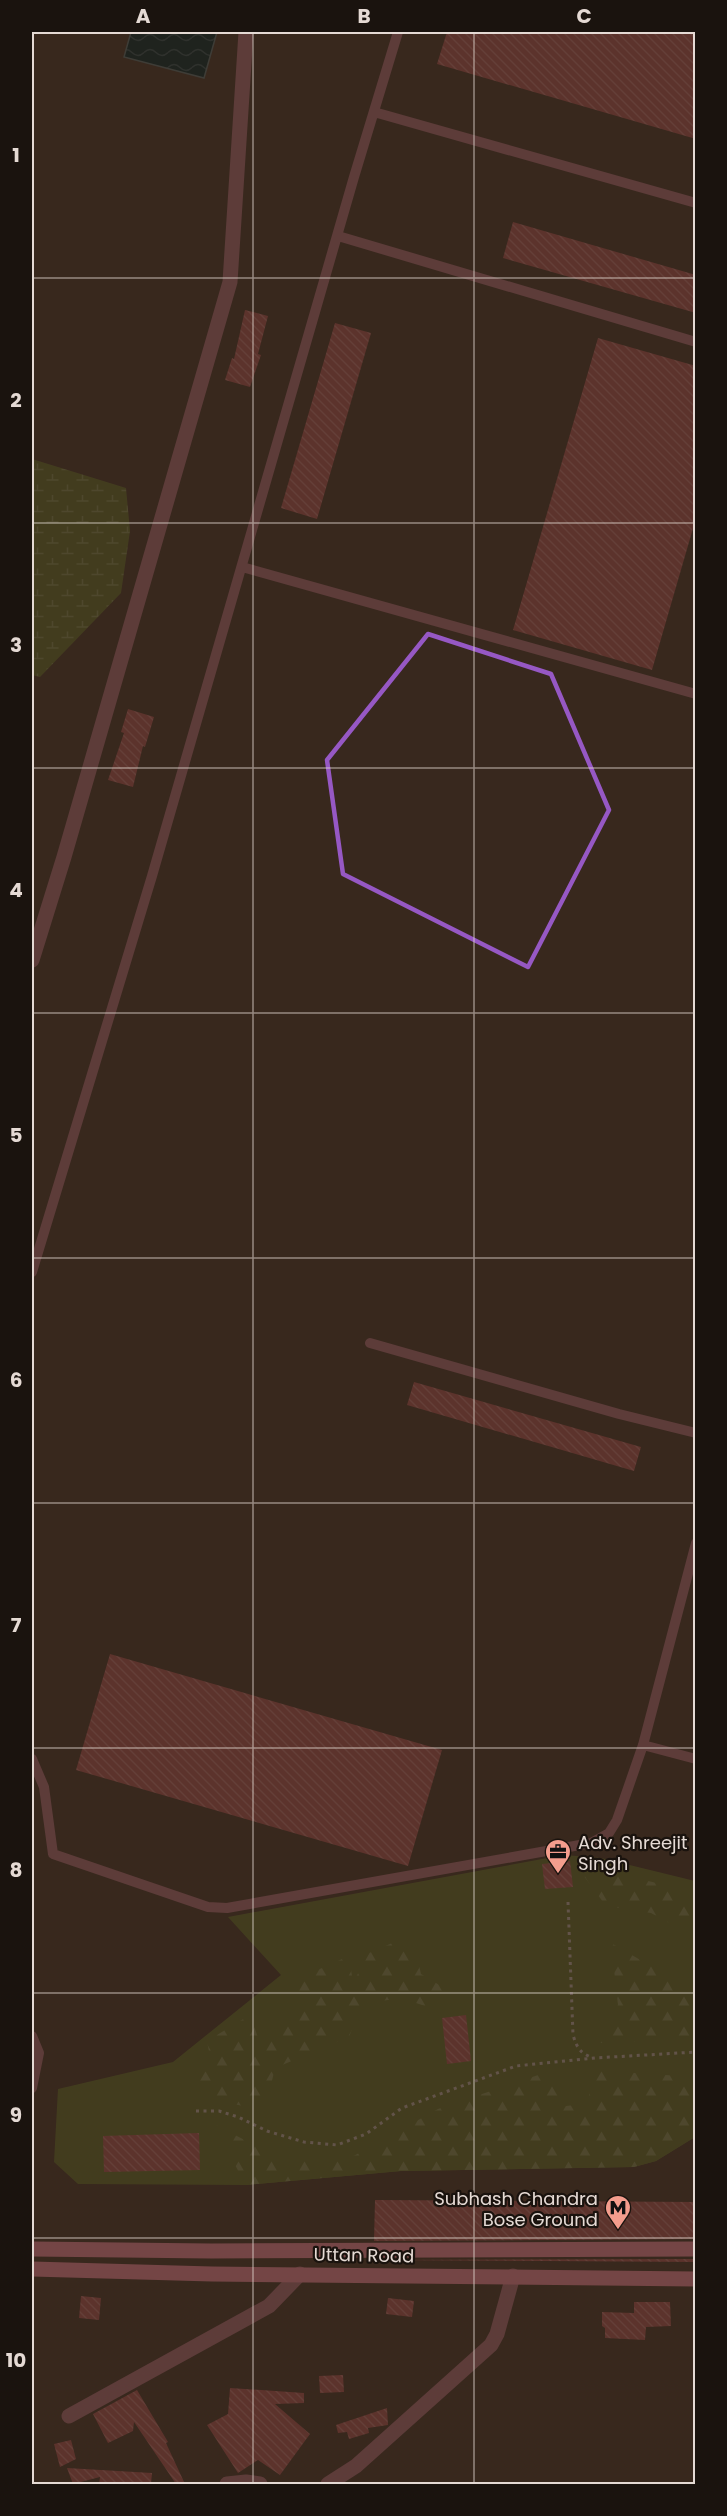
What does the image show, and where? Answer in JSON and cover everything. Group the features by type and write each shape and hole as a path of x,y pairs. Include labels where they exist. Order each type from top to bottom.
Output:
{"main road":[{"name":"Uttan Road","path":"32,2249 212,2251 696,2249"},
{"name":"Uttan Road","path":"32,2269 696,2279"}],"street":[{"path":"32,960 64,857 230,282 246,32"},
{"path":"69,2416 269,2306 300,2274"},
{"path":"328,2484 356,2466 491,2345 497,2334 513,2276"},
{"path":"228,2484 246,2482 260,2484"}],"lane":[{"path":"32,1272 152,876 398,32"},
{"path":"374,112 696,203"},
{"path":"338,236 696,342"},
{"path":"242,567 696,694"},
{"path":"370,1343 619,1414 696,1433"},
{"path":"32,1759 44,1787 53,1854 198,1904 227,1908 591,1843 609,1833 617,1820 643,1745 696,1543"},
{"path":"643,1745 696,1759"},
{"path":"32,2036 39,2053 32,2088"}],"path":[{"path":"568,1902 573,2035 576,2047 583,2054 595,2058"},
{"path":"196,2111 219,2111 267,2131 304,2142 337,2145 366,2134 402,2108 516,2066 595,2058 696,2052"}],"highlighted area":[{"path":"428,634 551,674 609,810 528,967 343,874 327,760"}],"green space":[{"path":"32,459 126,488 130,531 121,593 40,677 32,675"},
{"path":"564,1855 601,1858 695,1881 695,2137 656,2161 634,2167 401,2171 246,2185 78,2184 54,2162 58,2089 173,2062 281,1975 228,1917"},
{"path":"583,1859 648,1881 695,1892 695,1937 651,1913 606,1906 581,1872"},
{"path":"418,1932 414,1944 421,1974 446,1989 443,2012 401,1998 361,2004 349,2037 275,2068 265,2110 200,2098 177,2072 211,2062 207,2041 250,2015 262,2049 300,2011 284,1985 349,1956 353,1983 369,1953"},
{"path":"611,1943 695,1990 695,2040 596,2043 618,2005"},
{"path":"556,2069 559,2107 589,2103 590,2070 695,2077 695,2137 656,2161 634,2167 401,2171 246,2185 212,2123 275,2156 350,2158 438,2109"}],"water":[{"path":"131,32 217,32 204,78 124,57"}],"building":[{"path":"447,32 696,32 696,139 437,64"},
{"path":"513,222 696,275 696,313 503,258"},
{"path":"245,310 268,316 258,354 261,355 250,387 225,380 232,358 234,359"},
{"path":"335,323 371,333 317,519 281,508"},
{"path":"598,338 696,366 696,518 652,670 513,630"},
{"path":"128,709 154,717 145,747 143,746 133,787 108,780 124,733 121,732"},
{"path":"414,1382 641,1447 634,1471 407,1405"},
{"path":"110,1654 442,1750 408,1866 76,1770"},
{"name":"Adv. Shreejit Singh","path":"570,1861 573,1887 545,1889 542,1864"},
{"path":"466,2015 471,2061 447,2064 442,2018"},
{"path":"199,2133 200,2170 104,2172 103,2136"},
{"path":"375,2200 696,2202 696,2239 374,2241"},
{"path":"696,2259 696,2262 374,2260"},
{"path":"81,2296 101,2298 99,2320 79,2318"},
{"path":"388,2298 414,2301 412,2317 386,2314"},
{"path":"634,2302 670,2302 671,2326 646,2327 645,2340 605,2338 602,2312 634,2313"},
{"path":"343,2375 344,2392 320,2393 319,2376"},
{"path":"230,2388 304,2393 304,2403 275,2404 310,2434 280,2475 258,2460 238,2473 207,2425 228,2414"},
{"path":"137,2390 168,2442 166,2443 185,2484 176,2484 134,2422 133,2431 108,2443 93,2414"},
{"path":"387,2408 388,2425 368,2428 369,2433 349,2439 347,2432 338,2433 336,2425"},
{"path":"71,2440 76,2459 60,2467 54,2444"},
{"path":"67,2468 152,2473 151,2484 99,2484 100,2477 73,2484"}],"place":[{"name":"Adv. Shreejit Singh","path":"558,1875"},
{"name":"Subhash Chandra Bose Ground","path":"618,2231"}]}
